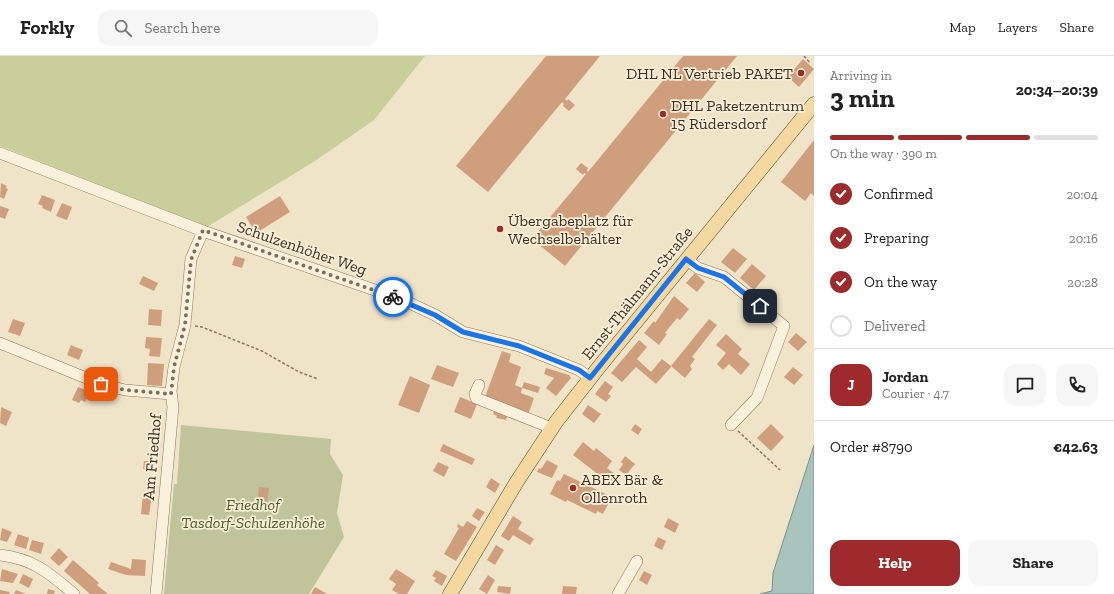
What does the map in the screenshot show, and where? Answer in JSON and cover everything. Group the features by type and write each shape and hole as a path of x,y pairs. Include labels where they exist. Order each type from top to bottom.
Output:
{"main road":[{"name":"Ernst-Thälmann-Straße","path":"450,594 516,483 551,430 681,262 814,104"}],"street":[{"name":"Schulzenhöher Weg","path":"0,153 203,230 401,299 435,315 463,332 519,346 579,370 590,378"},
{"name":"Am Friedhof","path":"156,594 173,407 171,394 174,367 185,325 191,260 203,230"},
{"path":"681,262 724,277 784,326 757,398 731,425"},
{"path":"0,343 101,384 125,390 171,394"},
{"path":"479,385 475,394 476,398 544,424 551,430"},
{"path":"0,555 24,559 46,570 74,594"},
{"path":"618,594 637,562"}],"path":[{"path":"804,56 809,62 808,63"},
{"path":"185,325 202,327 262,351 299,372 318,379"},
{"path":"731,425 780,470"}],"green space":[{"path":"0,56 425,56 374,120 315,161 207,227 0,146"},
{"name":"Friedhof Tasdorf-Schulzenhöhe","path":"181,425 331,439 330,454 343,475 337,513 344,537 309,594 164,594 174,484 177,484"}],"water":[{"path":"814,445 814,594 760,594 772,591 773,573"}],"building":[{"path":"546,56 600,56 565,99 567,101 568,99 575,105 569,111 563,106 564,104 562,102 488,192 456,166"},
{"name":"DHL Paketzentrum 15 Rüdersdorf","path":"683,56 737,56 565,266 532,239 586,174 584,173 583,175 576,169 581,163 588,168 588,172"},
{"name":"DHL NL Vertrieb PAKET","path":"803,59 814,69 799,87 788,77"},
{"path":"814,140 814,196 811,193 805,201 781,182"},
{"path":"1,183 7,186 6,188 8,189 4,199 0,197"},
{"path":"42,195 55,200 51,212 42,208 43,206 38,204"},
{"path":"280,196 290,212 256,233 246,217"},
{"path":"62,203 72,207 67,220 56,216"},
{"path":"0,206 9,209 5,219 0,217"},
{"path":"733,248 747,259 735,273 721,262"},
{"path":"235,256 245,259 242,268 232,265"},
{"path":"752,264 766,276 754,290 740,278"},
{"path":"695,273 705,282 697,292 686,283"},
{"path":"143,276 158,283 154,291 139,284"},
{"path":"674,296 689,309 680,320 677,318 665,333 667,334 659,345 644,333 654,321 655,323"},
{"path":"149,309 162,310 161,326 148,325"},
{"path":"13,319 25,323 20,336 8,332"},
{"path":"709,319 717,325 692,357 695,359 690,366 692,369 685,378 671,366"},
{"path":"796,333 807,342 798,351 788,342"},
{"path":"726,334 742,349 738,354 750,364 741,375 729,364 723,370 717,364 726,353 716,345"},
{"path":"146,337 162,338 160,357 149,356 150,349 145,348"},
{"path":"639,340 647,347 637,359 651,372 662,359 671,366 656,384 636,367 622,382 611,373"},
{"path":"71,345 83,350 79,360 67,355"},
{"path":"502,351 511,354 509,362 521,367 515,385 522,388 521,393 534,398 528,415 485,397"},
{"path":"148,363 164,364 162,386 147,385"},
{"path":"437,365 459,373 453,387 431,379"},
{"path":"793,367 803,375 794,385 784,377"},
{"path":"546,368 569,375 571,378 556,396 546,388 554,378 544,374"},
{"path":"410,376 430,385 419,413 398,405"},
{"path":"605,381 613,387 608,394 611,396 606,402 595,394"},
{"path":"524,382 540,387 538,393 522,388"},
{"path":"78,387 90,392 85,402 81,400 79,403 72,400"},
{"path":"460,397 477,404 471,419 454,412"},
{"path":"588,405 601,414 594,423 582,414"},
{"path":"1,407 12,412 6,426 0,423"},
{"path":"495,409 508,415 506,420 496,418 497,416 493,414"},
{"path":"635,424 642,429 638,435 631,430"},
{"path":"771,424 784,437 771,451 757,438"},
{"path":"583,442 594,451 596,448 612,461 607,468 616,475 609,483 605,480 604,482 597,478 599,475 573,455"},
{"path":"443,444 475,459 472,465 440,451"},
{"path":"625,456 635,464 626,475 619,470 623,464 621,462"},
{"path":"547,460 558,466 552,478 537,472"},
{"path":"144,461 153,461 152,470 143,469"},
{"path":"438,462 449,467 444,477 433,471"},
{"name":"ABEX Bär & Ollenroth","path":"564,474 612,497 603,514 597,511 596,514 567,500 566,502 550,494 557,480 560,481"},
{"path":"491,478 500,484 495,493 486,487"},
{"path":"259,487 269,488 267,505 257,504"},
{"path":"143,494 152,495 149,515 141,514"},
{"path":"477,508 485,512 479,521 472,516"},
{"path":"513,516 522,522 518,529 534,539 530,545 513,535 509,541 501,536"},
{"path":"668,518 679,524 675,533 664,527"},
{"path":"467,521 477,527 456,561 444,554 459,528 457,527 458,524 463,527"},
{"path":"2,528 12,532 7,542 0,540"},
{"path":"18,534 29,538 26,549 14,545"},
{"path":"658,537 666,541 662,550 654,546"},
{"path":"32,540 44,543 41,554 29,550"},
{"path":"496,545 504,550 495,565 487,560"},
{"path":"59,548 68,557 59,566 50,558"},
{"path":"132,559 146,560 145,576 126,575 108,569 111,562 131,569"},
{"path":"73,560 99,583 97,585 108,594 90,594 64,571"},
{"path":"2,569 18,574 13,583 0,581"},
{"path":"396,569 415,581 407,594 399,594 392,590 396,584 389,579"},
{"path":"436,570 447,576 442,586 434,581 436,578 432,576"},
{"path":"644,571 652,575 647,585 639,580"},
{"path":"23,574 33,579 29,588 19,583"},
{"path":"488,575 495,580 487,594 479,589"},
{"path":"498,586 511,587 510,594 497,592"},
{"path":"563,586 577,587 576,594 562,594"},
{"path":"315,587 327,594 311,594"},
{"path":"48,589 55,591 54,594 47,594"},
{"path":"0,590 10,592 9,594 0,594"},
{"path":"16,590 26,594 14,594"}],"way so far":[{"path":"101,384 125,390 171,394 174,367 185,325 191,260 203,230 393,297"}],"place":[{"name":"DHL NL Vertrieb PAKET","path":"801,73"},
{"name":"DHL Paketzentrum 15 Rüdersdorf","path":"663,114"},
{"name":"Übergabeplatz für Wechselbehälter","path":"500,229"},
{"name":"ABEX Bär & Ollenroth","path":"573,488"}],"route":[{"path":"393,297 401,299 435,315 463,332 519,346 579,370 590,378 686,259 698,268 724,277 760,306"}]}
